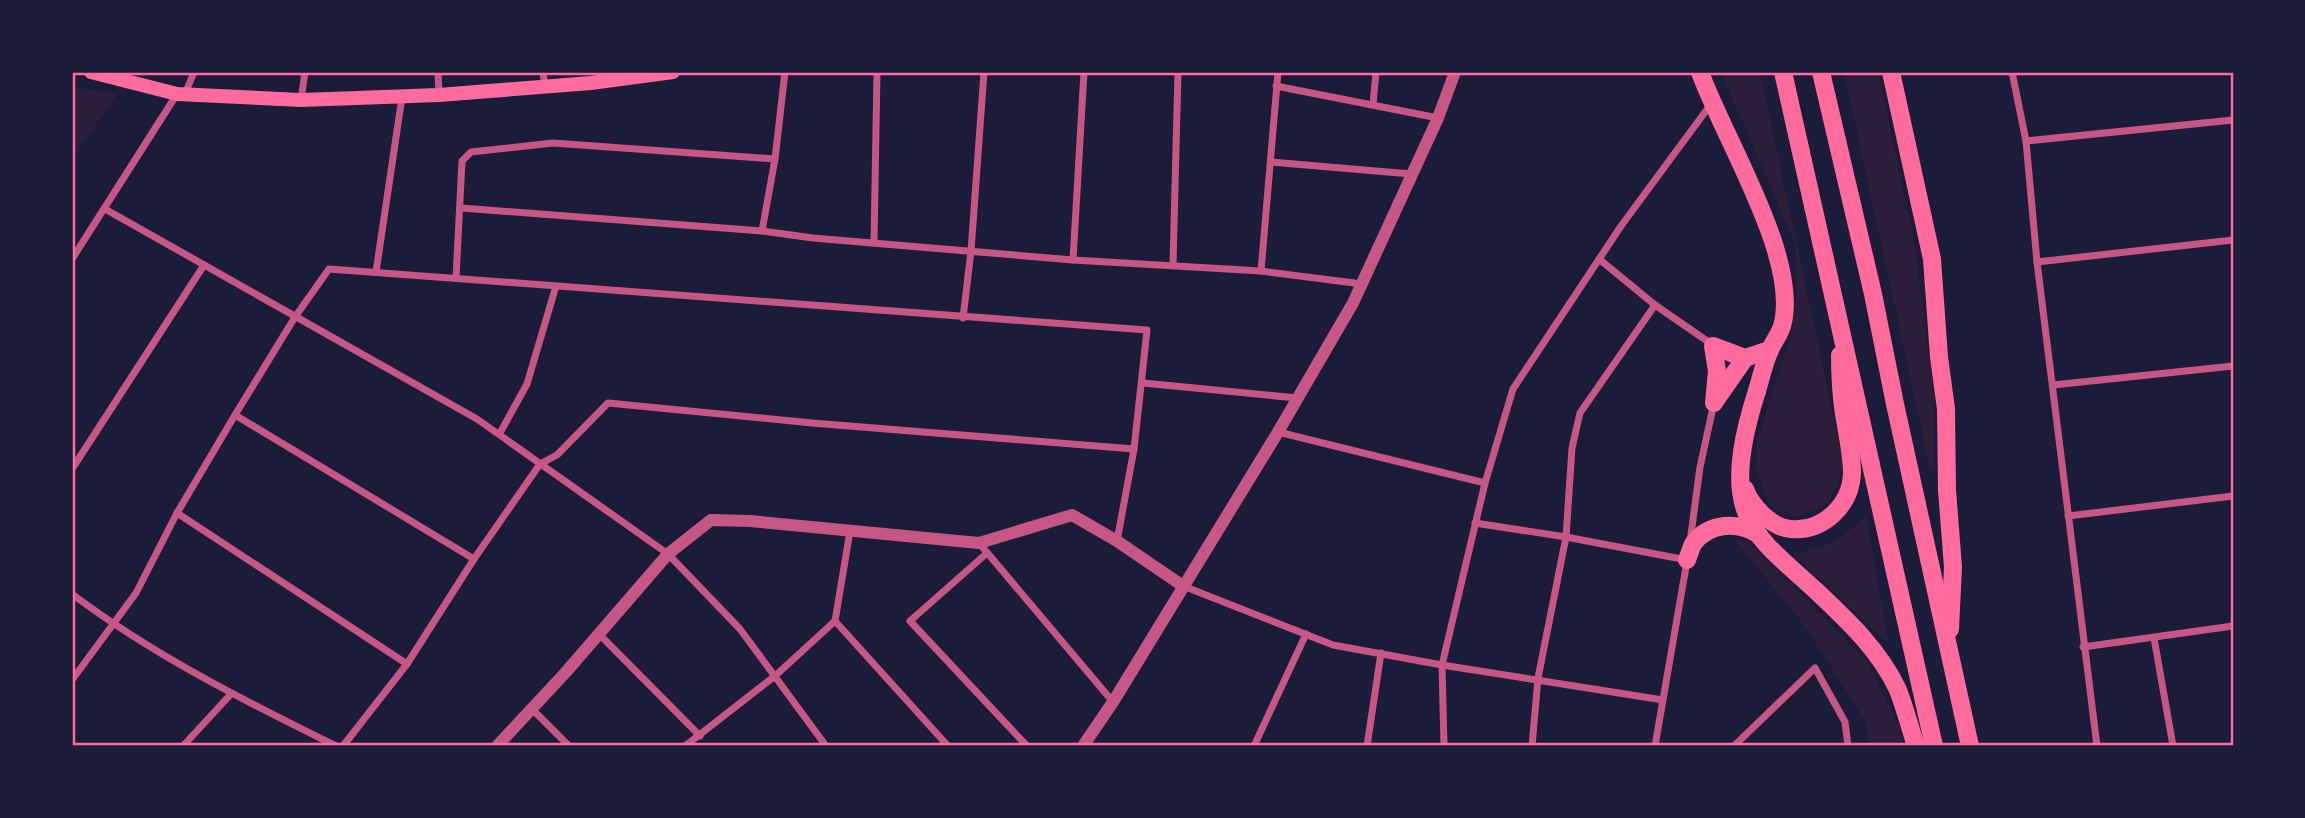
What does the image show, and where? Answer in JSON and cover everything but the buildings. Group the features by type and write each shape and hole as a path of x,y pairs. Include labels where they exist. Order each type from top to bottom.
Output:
{"main road":[{"path":"91,72 181,94 301,100 439,95 545,87 673,72"},
{"path":"1700,72 1762,212 1783,275 1782,326 1769,351 1749,418 1741,479 1746,512 1764,540"},
{"path":"1783,72 1934,746"},
{"path":"1821,72 1873,294 1970,746"},
{"path":"1891,72 1932,259 1946,409 1947,490 1953,567 1953,607 1948,646"},
{"path":"1741,479 1747,496 1761,512 1772,523 1787,529 1802,530 1818,525 1834,514 1846,496 1852,476 1840,382 1841,329"},
{"path":"1714,403 1717,371 1713,346 1745,358 1769,351"},
{"path":"1714,403 1745,358"},
{"path":"1687,560 1693,545 1715,528 1741,525 1764,540 1869,645 1898,691 1916,746"}],"street":[{"path":"72,259 194,72"},
{"path":"301,100 305,72"},
{"path":"438,72 439,95"},
{"path":"543,72 545,87"},
{"path":"762,231 775,159 785,72"},
{"path":"874,243 877,72"},
{"path":"963,318 971,251 984,72"},
{"path":"1073,260 1084,72"},
{"path":"1173,264 1178,72"},
{"path":"1261,271 1278,72"},
{"path":"1373,104 1376,72"},
{"path":"1083,746 1113,702 1278,432 1362,284 1438,118 1455,72"},
{"path":"2012,72 2026,141 2036,262 2097,746"},
{"path":"1276,86 1438,118"},
{"path":"376,272 402,97"},
{"path":"1444,746 1442,665 1485,483 1513,388 1646,191 1712,104"},
{"path":"2026,141 2233,120"},
{"path":"456,278 462,161 471,152 552,143 775,159"},
{"path":"1271,162 1411,174"},
{"path":"461,208 762,231 1073,260 1261,271 1362,284"},
{"path":"105,209 500,433 668,554 740,629 826,746"},
{"path":"2036,262 2233,240"},
{"path":"1599,260 1655,305 1713,346"},
{"path":"72,469 204,265"},
{"path":"72,680 136,593 177,513 235,415 295,317 329,269 1147,330 1134,449 1117,541"},
{"path":"500,433 527,384 556,286"},
{"path":"1532,746 1538,678 1566,537 1572,448 1580,413 1655,305"},
{"path":"2053,385 2233,366"},
{"path":"1143,383 1297,398"},
{"path":"343,746 407,664 474,559 540,464 557,455 608,403 812,423 1134,449"},
{"path":"1655,746 1700,467 1714,403"},
{"path":"235,415 474,559"},
{"path":"1278,432 1485,483"},
{"path":"2068,516 2233,496"},
{"path":"177,513 407,664"},
{"path":"1027,746 910,621 983,548 1072,514 1183,586 1333,645 1663,700"},
{"path":"497,746 668,554 711,520 850,531 983,548 1113,702"},
{"path":"1475,523 1687,560"},
{"path":"685,746 775,676 835,621 850,531"},
{"path":"72,594 113,625 230,694 336,746"},
{"path":"835,621 948,746"},
{"path":"2083,646 2233,626"},
{"path":"599,634 700,736"},
{"path":"1254,746 1307,634"},
{"path":"2154,638 2173,746"},
{"path":"1367,746 1381,653"},
{"path":"1734,746 1815,668 1845,722 1848,746"},
{"path":"183,746 230,694"},
{"path":"532,709 569,746"}],"shaded area":[{"path":"1721,72 1760,72 1843,463 1839,481 1829,502 1799,516 1784,515 1773,509 1763,491 1756,467 1757,440 1790,338 1796,297 1796,246"},
{"path":"1844,72 1878,72 1915,244 1934,396 1934,470 1930,470"},
{"path":"72,87 117,94 72,160"},
{"path":"1866,515 1889,644 1792,554 1833,542"},
{"path":"1734,539 1750,542 1868,662 1899,725 1904,746 1868,746 1866,722 1804,625"}]}
